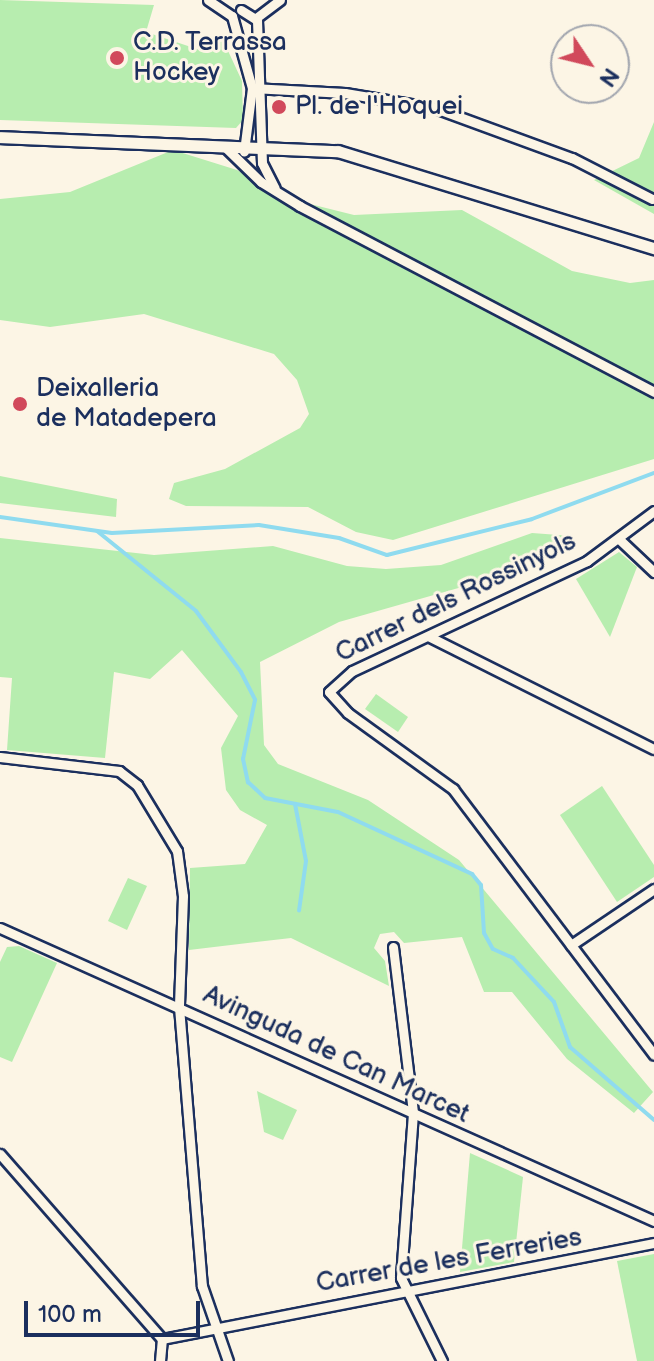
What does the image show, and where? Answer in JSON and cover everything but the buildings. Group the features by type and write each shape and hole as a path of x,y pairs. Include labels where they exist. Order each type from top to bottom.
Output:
{"street":[{"path":"208,0 232,16 235,34 255,88 244,145 251,170"},
{"path":"278,192 264,170 255,88 255,31 256,18 280,0"},
{"path":"232,16 241,5 256,18"},
{"path":"235,34 255,31"},
{"path":"255,88 378,96 435,108 572,158 652,199"},
{"path":"0,137 286,146 375,159 654,248"},
{"path":"218,144 278,192 401,263 654,392"},
{"path":"264,170 268,158 286,146"},
{"name":"Carrer dels Rossinyols","path":"654,511 620,540 430,637 336,680 330,696 453,789 654,1055"},
{"path":"620,540 654,572"},
{"path":"430,637 654,749"},
{"path":"0,757 102,766 137,785 180,859 179,1007 202,1286 213,1328 228,1361"},
{"path":"571,945 654,889"},
{"name":"Avinguda de Can Marcet","path":"1,930 654,1221"},
{"path":"393,947 413,1113 401,1253 404,1289 442,1361"},
{"path":"0,1154 162,1339 160,1361"},
{"name":"Carrer de les Ferreries","path":"162,1339 404,1289 654,1243"}],"green space":[{"name":"C.D. Terrassa Hockey","path":"0,0 154,5 146,32 203,51 223,40 242,81 243,120 236,128 0,120"},
{"path":"654,122 654,214 594,180 639,158"},
{"path":"173,150 237,170 282,197 354,215 462,210 572,271 630,283 654,280 654,459 393,540 356,532 308,507 186,506 169,499 174,483 225,469 300,428 309,414 297,380 274,354 144,314 50,327 0,320 0,199 70,192"},
{"path":"0,476 117,499 116,517 0,503"},
{"path":"532,533 572,536 483,581 339,622 260,662 264,745 278,764 368,800 459,860 653,1092 634,1113 567,1059 512,992 484,992 462,937 404,943 394,932 380,934 374,948 385,961 389,986 291,938 189,950 190,868 245,864 267,825 240,810 226,790 221,748 238,716 182,650 150,679 114,672 105,758 7,750 12,678 0,677 0,538 154,555 273,546 347,566 386,569 441,565"},
{"path":"619,552 637,567 610,637 576,579"},
{"path":"376,694 408,717 398,732 365,709"},
{"path":"602,786 654,865 654,877 617,902 560,815"},
{"path":"128,878 147,886 127,930 108,921"},
{"path":"19,946 57,963 12,1062 0,1057 0,962 7,947"},
{"path":"257,1091 297,1110 283,1140 264,1132"},
{"path":"470,1153 523,1177 514,1262 460,1272"},
{"path":"654,1254 654,1361 637,1361 617,1261"}],"waterway":[{"path":"0,517 112,533 259,525 339,538 387,555 532,519 654,473"},
{"path":"97,531 196,611 241,672 255,700 243,759 248,782 265,798 338,812 472,874 481,885 484,933 493,949 513,958 554,1002 570,1047 654,1120"},
{"path":"295,804 306,861 299,911"}],"place":[{"name":"C.D. Terrassa Hockey","path":"117,58"},
{"name":"Pl. de l'Hoquei","path":"279,107"},
{"name":"Deixalleria de Matadepera","path":"20,404"}]}
